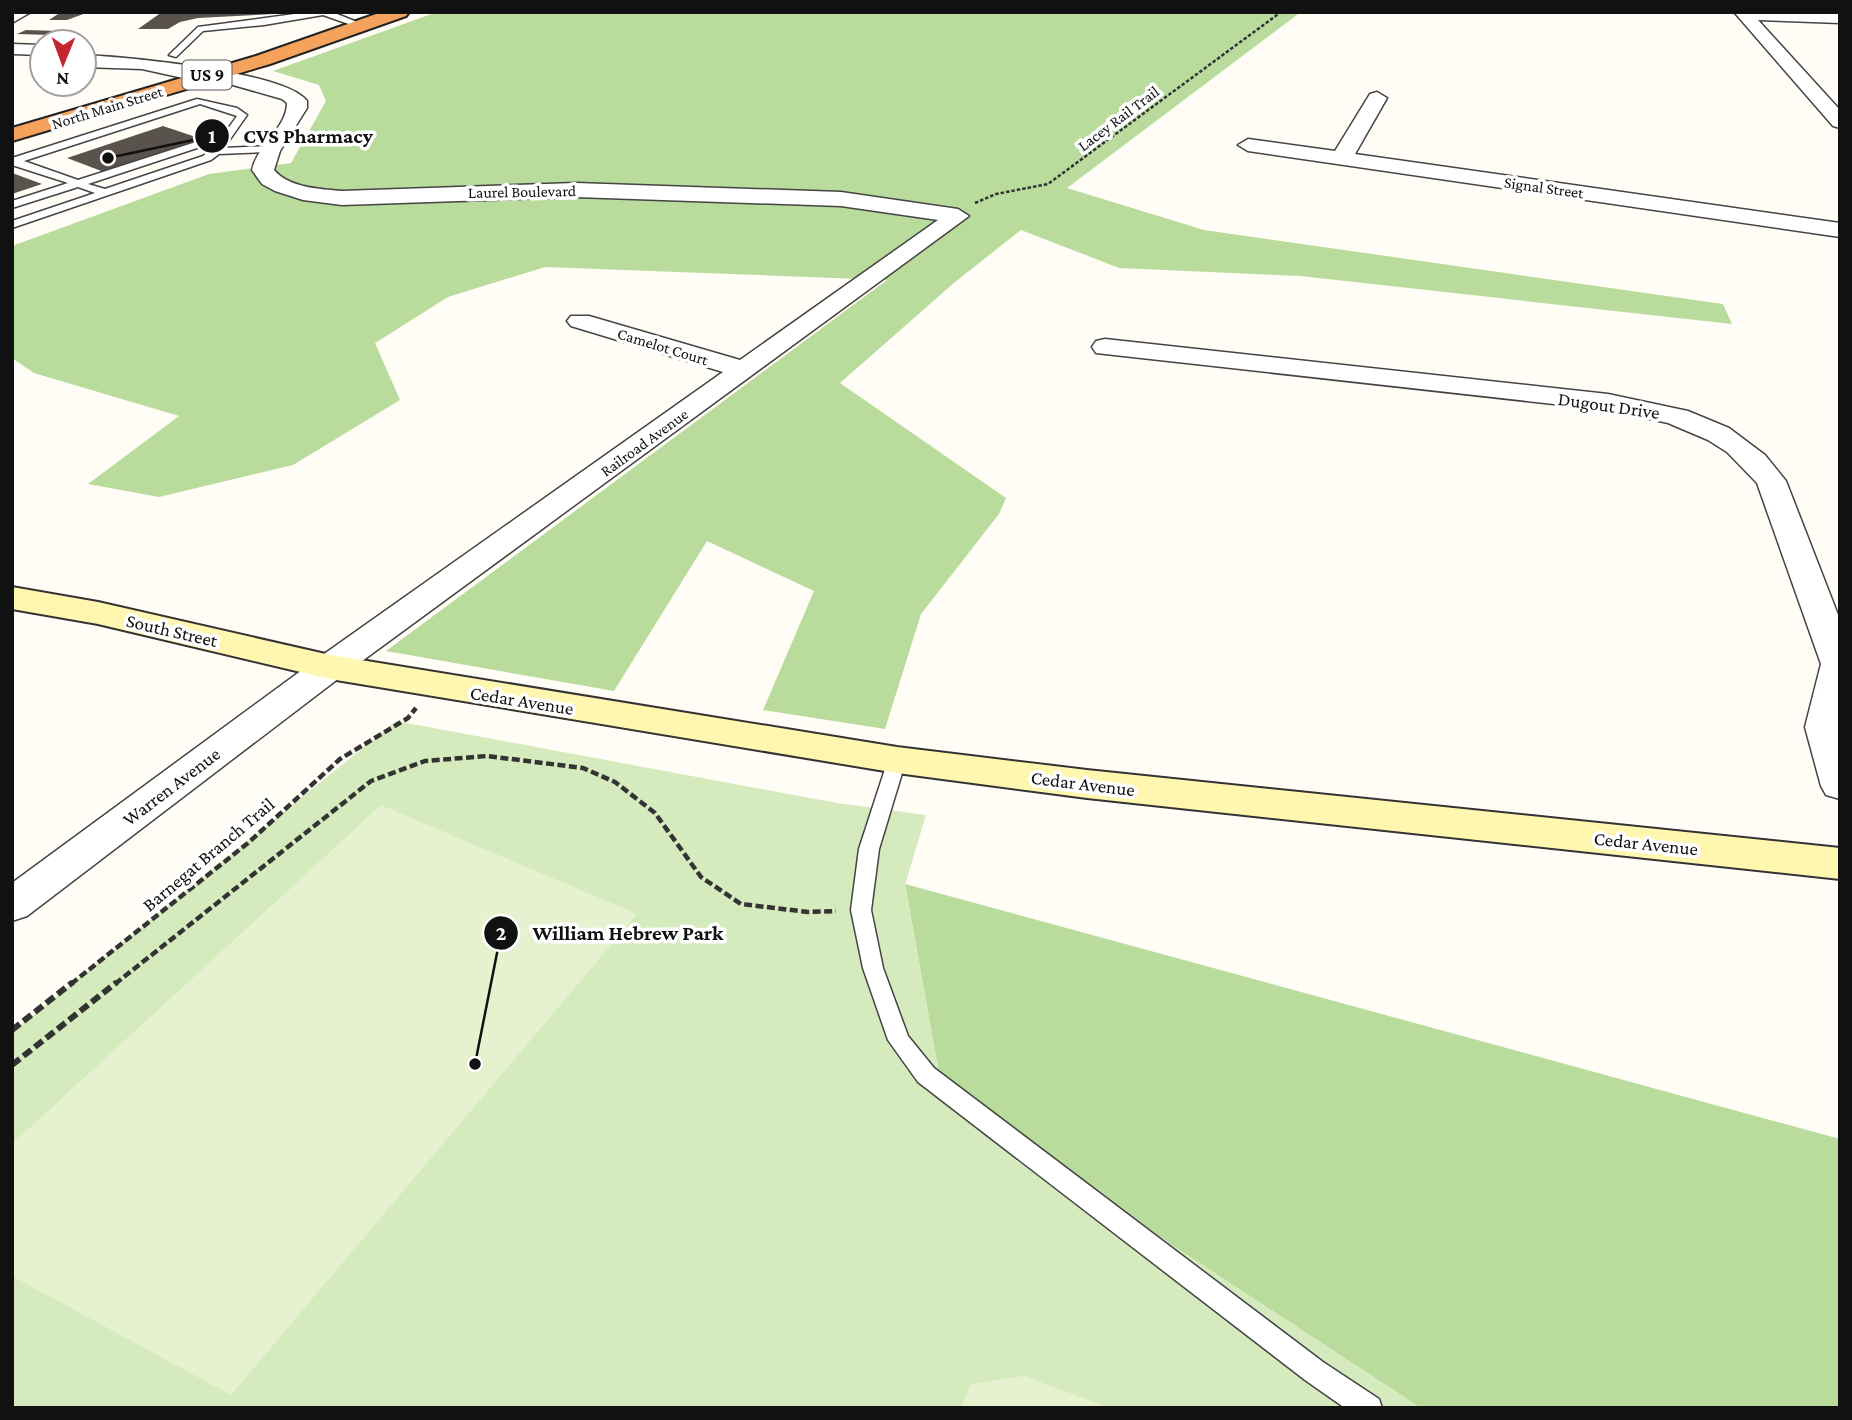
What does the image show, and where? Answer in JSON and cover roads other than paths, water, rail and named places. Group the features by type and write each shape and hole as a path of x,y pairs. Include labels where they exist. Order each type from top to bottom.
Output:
{"highway":[{"name":"North Main Street","path":"12,135 363,26 400,12"}],"street":[{"path":"12,18 23,12"},
{"path":"1742,13 1840,18"},
{"path":"1742,13 1838,118"},
{"path":"98,52 173,55 215,66 213,73"},
{"path":"98,61 142,63 192,74 213,73 278,90 297,101 298,111 268,149"},
{"path":"1342,158 1377,98"},
{"name":"Signal Street","path":"1248,145 1840,230"},
{"name":"Laurel Boulevard","path":"268,149 263,170 270,179 303,193 323,196 367,198 576,190 852,200 958,216"},
{"name":"Railroad Avenue","path":"330,667 958,216"},
{"name":"Camelot Court","path":"580,321 745,370"},
{"name":"Dugout Drive","path":"1105,347 1608,402 1670,414 1725,435 1754,457 1771,481 1839,664 1824,727 1840,786"},
{"name":"South Street","path":"12,598 98,613 330,667"},
{"name":"Cedar Avenue","path":"330,667 897,760 1087,784 1840,864"},
{"name":"Warren Avenue","path":"12,905 330,667"}],"lane":[{"path":"173,55 201,29 264,23 324,12 363,26"},
{"path":"12,225 207,158 219,147 242,115 234,110 200,101 13,161"},
{"path":"12,205 199,144 268,149"},
{"path":"13,161 105,193"},
{"path":"897,760 869,849 861,910 873,968 899,1040 926,1075 1314,1371 1369,1408"}],"place":[{"name":"CVS Pharmacy","path":"108,158"},
{"name":"William Hebrew Park","path":"475,1064"}]}
